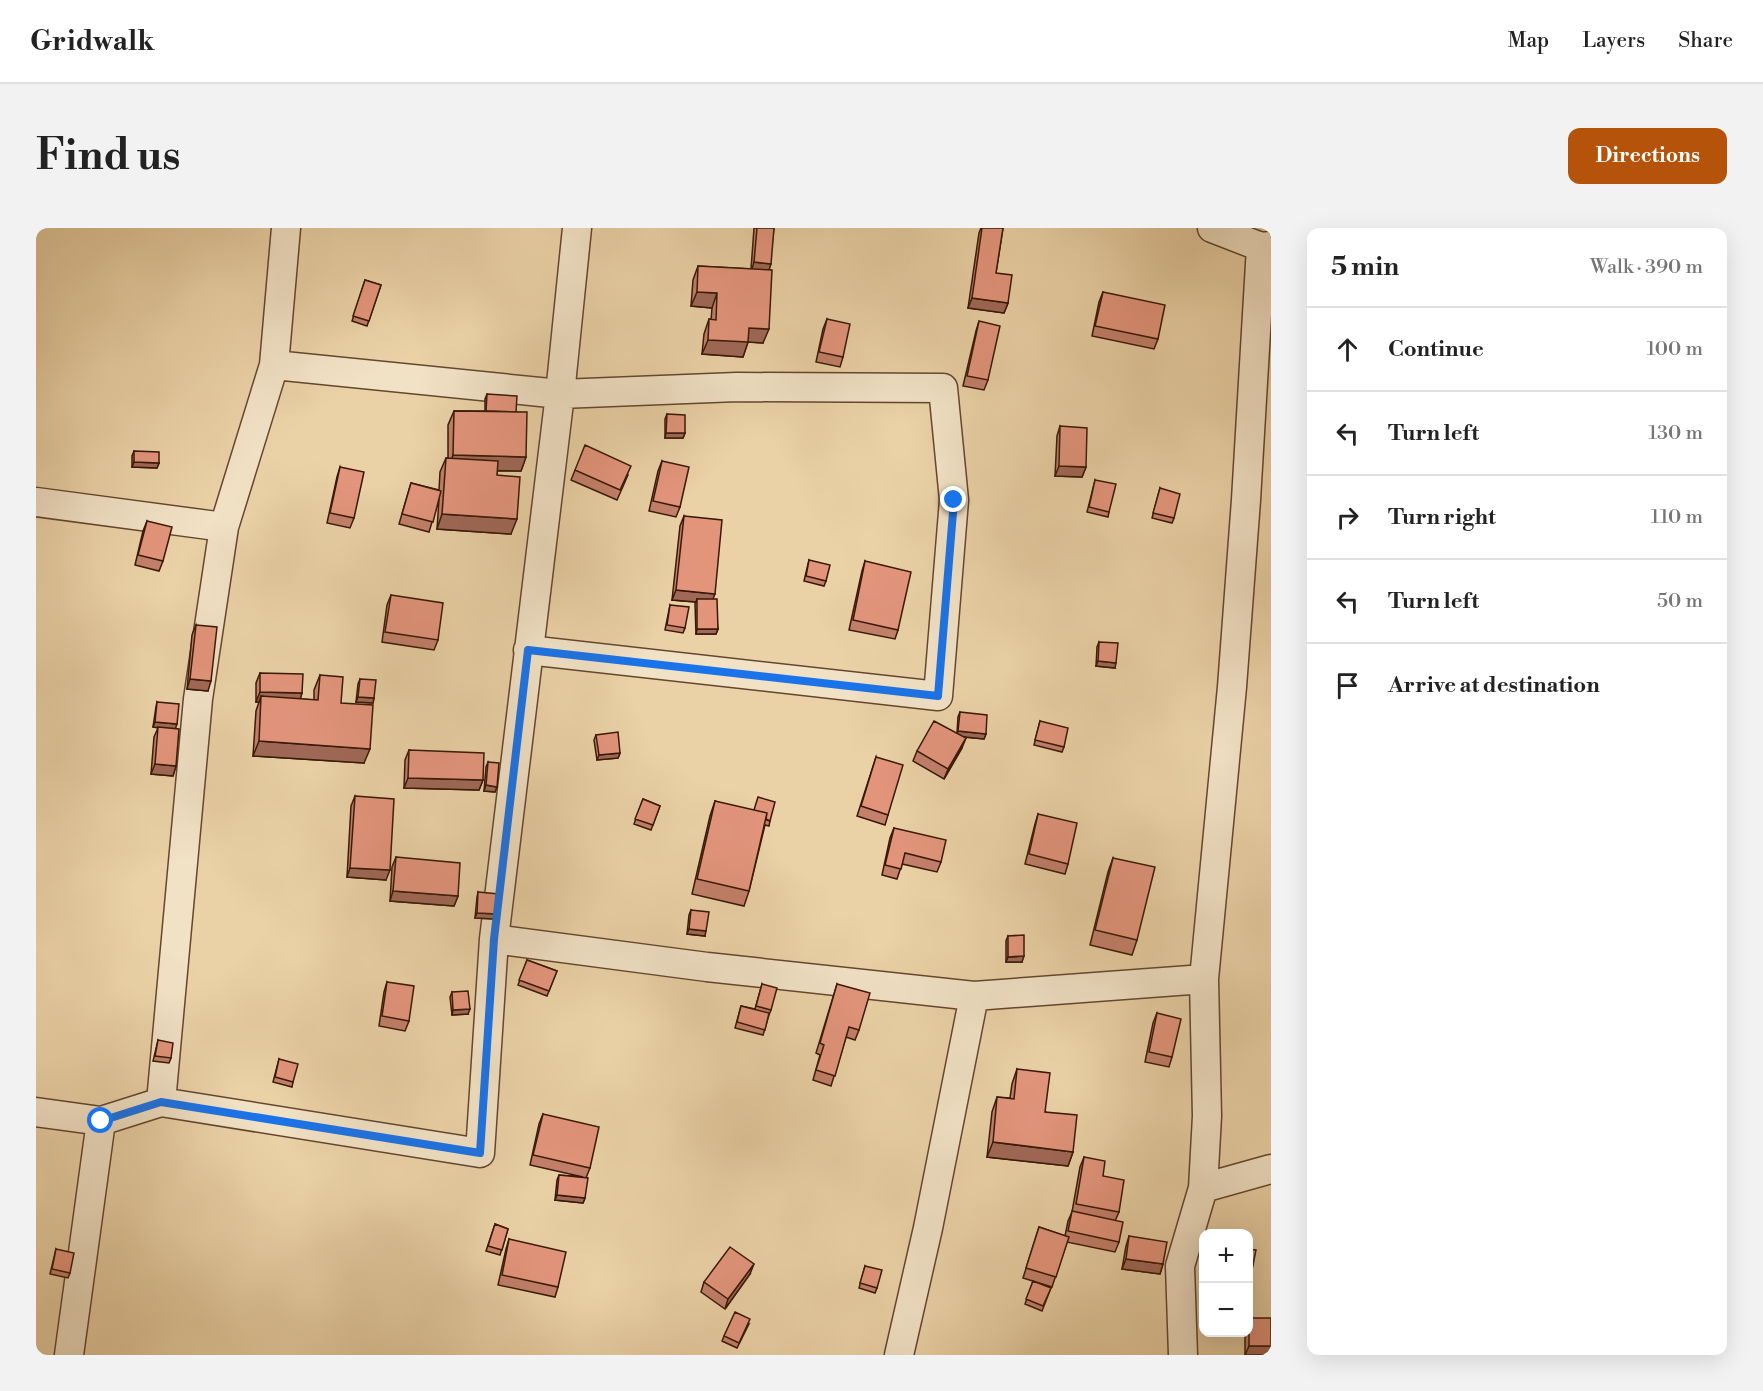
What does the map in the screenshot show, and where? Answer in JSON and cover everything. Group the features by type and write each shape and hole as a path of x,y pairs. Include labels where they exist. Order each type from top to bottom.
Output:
{"street":[{"path":"161,1102 198,699 224,527 274,365 286,228"},
{"path":"36,1112 101,1121 161,1102 480,1153 494,939 561,394 577,228"},
{"path":"1183,1355 1180,1266 1203,1188 1207,1116 1204,979 1232,687 1266,246 1212,228"},
{"path":"274,365 561,394 737,387 943,388 954,500 938,696 528,650"},
{"path":"36,502 224,527"},
{"path":"494,939 706,967 974,996 1204,979"},
{"path":"899,1355 928,1228 974,996"},
{"path":"69,1355 101,1121"},
{"path":"1203,1188 1271,1169"}],"building":[{"path":"757,228 774,228 771,264 754,262"},
{"path":"982,228 1003,228 996,273 1012,275 1008,303 972,298"},
{"path":"698,266 772,270 769,329 749,328 748,342 708,340 709,319 716,320 717,293 697,292"},
{"path":"365,280 381,285 369,321 353,316"},
{"path":"1103,292 1165,305 1158,339 1095,326"},
{"path":"827,319 850,324 843,357 819,352"},
{"path":"979,321 1000,326 988,380 967,376"},
{"path":"487,394 517,396 516,412 486,411"},
{"path":"454,411 527,412 526,457 453,455"},
{"path":"667,414 685,415 685,433 666,433"},
{"path":"1060,426 1087,428 1086,467 1059,466"},
{"path":"585,445 631,466 620,490 575,470"},
{"path":"134,451 159,452 159,463 134,462"},
{"path":"446,458 498,461 497,475 520,477 517,519 442,514"},
{"path":"662,461 689,467 680,507 653,501"},
{"path":"340,467 364,472 354,518 330,513"},
{"path":"1095,480 1116,484 1109,512 1089,507"},
{"path":"411,483 441,491 433,522 402,514"},
{"path":"1160,488 1180,494 1174,518 1153,513"},
{"path":"684,516 722,520 715,594 676,590"},
{"path":"147,521 172,527 163,561 138,555"},
{"path":"809,560 830,565 826,581 806,576"},
{"path":"865,561 911,572 898,630 853,620"},
{"path":"391,595 443,603 438,640 385,632"},
{"path":"697,599 717,599 718,629 697,629"},
{"path":"670,605 689,607 685,628 667,625"},
{"path":"196,625 217,627 211,681 190,679"},
{"path":"1099,642 1118,643 1116,663 1098,661"},
{"path":"260,673 303,674 302,693 260,692"},
{"path":"320,675 343,677 341,703 373,705 370,749 259,741 261,696 318,700"},
{"path":"360,679 376,680 374,698 358,697"},
{"path":"157,702 179,704 177,724 155,722"},
{"path":"960,712 987,715 986,734 958,731"},
{"path":"934,721 966,738 948,769 917,751"},
{"path":"1040,721 1068,728 1064,747 1035,740"},
{"path":"158,727 179,729 176,766 155,764"},
{"path":"618,732 620,753 599,755 596,735"},
{"path":"409,750 484,753 483,780 408,778"},
{"path":"876,757 903,765 888,815 861,806"},
{"path":"488,762 499,763 497,787 486,785"},
{"path":"355,796 394,799 390,870 350,868"},
{"path":"758,797 775,802 770,821 766,819 767,813 754,810"},
{"path":"643,799 660,806 653,825 635,819"},
{"path":"715,801 767,813 749,891 697,879"},
{"path":"1038,814 1077,823 1068,864 1029,854"},
{"path":"894,828 946,840 941,862 905,853 901,869 885,865"},
{"path":"396,857 460,863 458,896 393,891"},
{"path":"1113,858 1155,867 1137,940 1095,930"},
{"path":"478,892 499,894 497,914 477,913"},
{"path":"691,910 709,912 706,931 689,929"},
{"path":"1024,935 1024,956 1008,957 1008,936"},
{"path":"527,960 557,971 549,991 519,980"},
{"path":"387,982 414,986 409,1021 382,1016"},
{"path":"762,984 777,988 771,1010 756,1006"},
{"path":"837,984 870,993 859,1030 849,1027 835,1076 816,1070 824,1045 820,1043"},
{"path":"468,991 470,1009 453,1010 452,992"},
{"path":"741,1006 769,1013 765,1030 737,1022"},
{"path":"1157,1013 1181,1019 1172,1057 1149,1052"},
{"path":"158,1040 173,1043 171,1058 155,1056"},
{"path":"279,1059 298,1064 293,1082 275,1077"},
{"path":"1017,1069 1050,1073 1045,1112 1077,1115 1073,1152 993,1142 997,1097 1014,1099"},
{"path":"543,1114 599,1127 590,1168 533,1155"},
{"path":"1084,1157 1105,1161 1103,1176 1124,1180 1119,1212 1076,1204"},
{"path":"559,1175 588,1178 585,1198 557,1195"},
{"path":"1072,1211 1123,1222 1119,1242 1068,1231"},
{"path":"495,1224 508,1229 502,1250 488,1246"},
{"path":"1039,1227 1069,1237 1056,1277 1026,1268"},
{"path":"1129,1236 1167,1242 1163,1264 1126,1259"},
{"path":"509,1239 566,1252 558,1287 502,1275"},
{"path":"730,1247 754,1264 728,1299 704,1282"},
{"path":"56,1249 74,1253 70,1273 52,1269"},
{"path":"1253,1250 1256,1250 1253,1265"},
{"path":"865,1266 882,1270 877,1288 860,1283"},
{"path":"1033,1281 1051,1288 1043,1306 1026,1299"},
{"path":"735,1312 750,1319 739,1343 724,1336"},
{"path":"1253,1318 1271,1318 1271,1346 1249,1346 1249,1337 1253,1337"}],"route":[{"path":"101,1121 161,1102 480,1153 494,939 528,650 938,696 954,500"}]}
